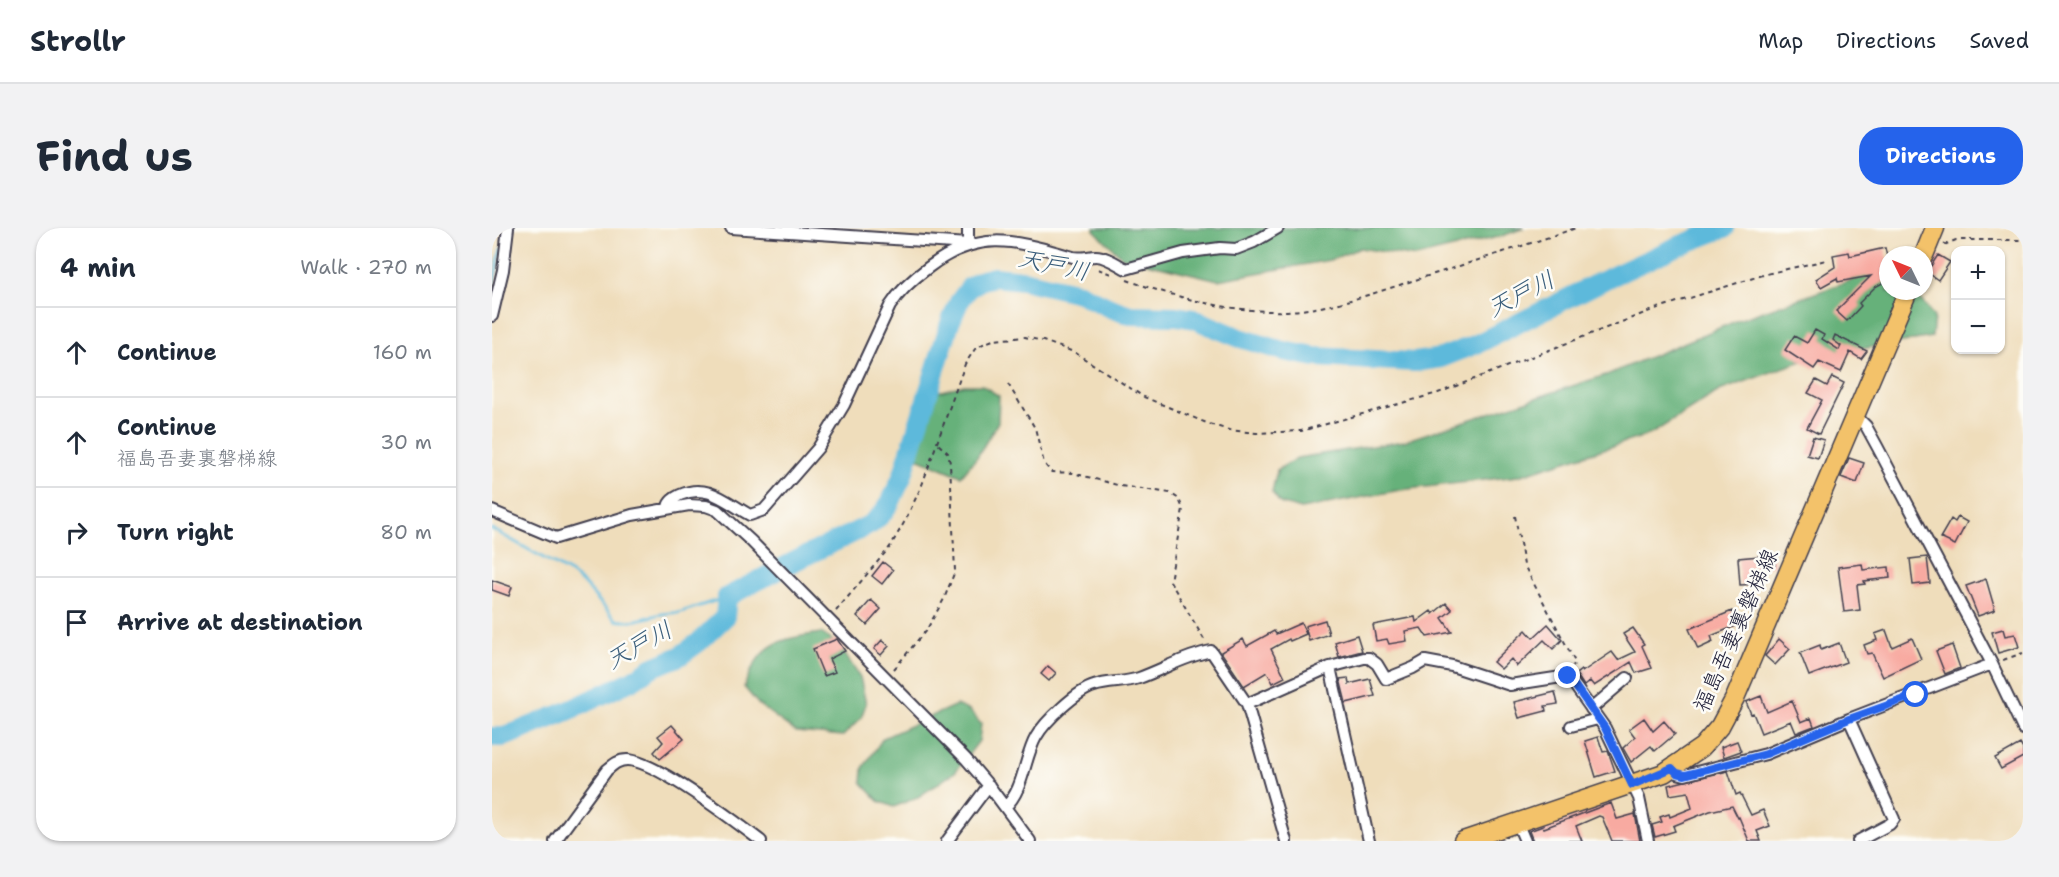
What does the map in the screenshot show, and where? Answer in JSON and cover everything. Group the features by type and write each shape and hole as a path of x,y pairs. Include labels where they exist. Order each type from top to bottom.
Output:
{"main road":[{"name":"福島吾妻裏磐梯線","path":"1463,841 1632,785 1672,768 1702,747 1720,726 1735,698 1904,300"}],"street":[{"path":"492,315 503,270 508,228"},
{"path":"731,228 968,244"},
{"path":"968,244 969,228"},
{"path":"668,507 670,502 680,495 698,491 719,494 750,514 764,510 808,462 830,430 896,297 938,260 959,247 990,241 1022,242 1078,258 1100,256 1126,269 1183,253 1220,248 1236,249 1278,228"},
{"path":"1855,415 1866,426 1878,448 1992,664 2023,729"},
{"path":"492,511 556,538 632,515 668,507 689,505 712,508 727,518 989,785 1029,841"},
{"path":"1005,807 1015,795 1038,734 1062,708 1083,691 1092,686 1140,678 1190,656 1211,651 1247,704 1286,841"},
{"path":"1247,704 1330,668 1369,658 1377,664 1386,679 1425,661 1452,666 1510,685 1568,676 1605,728 1639,798 1648,841"},
{"path":"1672,768 1677,773 1685,775 1766,754 1849,719 1992,664"},
{"path":"1330,668 1369,841"},
{"path":"1591,709 1627,678"},
{"path":"1571,726 1598,719"},
{"path":"1849,719 1894,819 1890,824 1858,841"},
{"path":"555,841 607,770 616,762 630,760 653,769 696,794 761,841"},
{"path":"947,841 989,785"},
{"path":"1517,822 1525,841"}],"path":[{"path":"1127,280 1208,304 1243,309 1286,311 1319,308 1576,228"},
{"path":"1932,244 1956,240 2023,240"},
{"path":"826,618 890,547 922,485 965,364 975,349 993,339 1025,337 1074,352 1144,397 1229,430 1256,433 1301,431 1438,393 1655,309 1766,274 1826,260"},
{"path":"1098,269 1117,276"},
{"path":"1008,384 1035,428 1044,463 1051,472 1073,473 1121,486 1161,491 1170,493 1179,499 1183,509 1174,564 1169,576 1170,581 1211,651"},
{"path":"887,679 927,629 944,598 955,571 950,463 948,453 936,443"},
{"path":"1515,516 1524,565 1575,662 1568,676"},
{"path":"1992,664 2023,653"}],"green space":[{"path":"1094,228 1524,228 1502,236 1416,257 1360,248 1330,260 1218,280 1122,257"},
{"path":"1872,273 1879,275 1879,300 1921,300 1934,317 1932,337 1813,357 1719,391 1651,434 1518,476 1400,490 1301,509 1280,503 1272,492 1277,470 1297,458 1404,441 1609,374 1741,319"},
{"path":"964,385 982,385 999,396 998,422 977,457 961,476 920,459 909,451 909,431 922,408 938,392"},
{"path":"821,633 839,645 860,677 866,704 861,718 843,736 796,732 759,705 744,687 757,661 772,646 793,638"},
{"path":"956,705 970,711 981,724 979,741 955,772 918,797 894,807 879,801 862,783 863,768 883,738"}],"building":[{"path":"1879,249 1879,285 1859,303 1861,306 1847,321 1836,311 1871,276 1838,282 1837,278 1821,287 1816,279 1835,267 1833,255 1849,252 1850,256"},
{"path":"1938,255 1950,262 1938,280 1933,276 1933,263"},
{"path":"1815,330 1824,335 1822,339 1839,350 1841,346 1833,340 1835,335 1867,351 1861,359 1850,352 1841,372 1819,362 1814,369 1785,350 1794,336 1807,343"},
{"path":"1832,377 1844,383 1819,434 1807,428 1822,400 1808,393 1816,380 1827,386"},
{"path":"1813,437 1824,440 1818,458 1807,455"},
{"path":"1849,458 1864,463 1857,483 1841,477"},
{"path":"1958,517 1967,522 1955,545 1940,538 1951,519 1955,522"},
{"path":"1772,553 1775,565 1756,570 1757,584 1740,585 1738,558"},
{"path":"1927,557 1930,583 1913,585 1910,559"},
{"path":"883,562 893,570 882,584 872,576"},
{"path":"1862,564 1863,570 1889,567 1890,578 1864,581 1865,584 1857,585 1860,610 1844,612 1838,567"},
{"path":"1986,579 1995,610 1978,616 1966,586"},
{"path":"492,580 512,587 509,596 492,590"},
{"path":"871,600 881,609 867,625 857,616"},
{"path":"1446,603 1452,610 1442,618 1452,632 1427,637 1421,628 1405,631 1407,641 1389,644 1387,639 1376,641 1373,625 1415,617 1416,622 1431,611 1433,614"},
{"path":"1732,611 1738,625 1711,636 1713,642 1698,649 1689,629"},
{"path":"1325,620 1329,634 1309,641 1305,626"},
{"path":"1301,623 1306,634 1290,641 1289,639 1271,649 1285,677 1273,683 1267,672 1244,686 1221,652 1243,639 1247,646 1274,631 1276,634"},
{"path":"1548,624 1562,640 1553,649 1544,640 1517,666 1511,659 1501,669 1493,662 1526,630 1533,638"},
{"path":"1633,628 1644,644 1642,646 1652,668 1636,673 1631,662 1594,686 1590,681 1584,686 1576,674 1581,670 1582,672 1612,652 1618,660 1635,652 1623,634"},
{"path":"2003,629 2005,636 2015,634 2019,647 1998,653 1992,632"},
{"path":"1886,630 1892,647 1912,638 1921,659 1883,677 1872,653 1867,654 1864,645 1877,640 1875,634"},
{"path":"1357,635 1362,651 1339,657 1335,642"},
{"path":"837,639 845,651 829,659 835,672 824,676 813,649"},
{"path":"1779,639 1790,649 1775,665 1765,656"},
{"path":"882,640 889,646 881,655 874,649"},
{"path":"1839,643 1846,662 1809,676 1800,653 1820,645 1821,650"},
{"path":"1952,645 1960,668 1945,674 1936,651"},
{"path":"1048,666 1056,673 1049,681 1041,674"},
{"path":"1348,678 1349,684 1370,679 1375,696 1346,703 1340,679"},
{"path":"1555,692 1558,704 1545,706 1546,711 1519,718 1514,702"},
{"path":"1761,696 1767,712 1792,701 1801,722 1811,718 1814,726 1796,733 1791,721 1761,733 1746,702"},
{"path":"1644,718 1653,731 1664,721 1675,734 1655,751 1651,746 1631,762 1623,748 1635,737 1629,729"},
{"path":"672,725 684,739 660,759 654,752 663,742 658,736"},
{"path":"1598,737 1603,752 1608,751 1615,771 1596,777 1585,741"},
{"path":"1737,741 1741,751 1724,757 1721,747"},
{"path":"2020,744 2023,757 2001,769 1995,758"},
{"path":"1728,771 1736,795 1740,793 1751,815 1763,810 1770,826 1757,831 1761,841 1749,841 1732,806 1710,811 1673,826 1675,831 1655,837 1652,825 1662,822 1660,817 1669,814 1670,817 1692,808 1688,792 1670,795 1668,785"},
{"path":"1611,803 1617,819 1635,814 1640,841 1612,841 1602,817 1599,816 1576,826 1582,841 1533,841 1529,831 1543,826 1544,828"}],"waterway":[{"name":"天戸川","path":"492,737 504,737 568,711 633,680 651,668 680,656 699,642 725,617 727,597 871,524 881,515 890,503 902,477 950,323 959,302 970,287 982,280 994,277 1023,280 1079,293 1130,315 1177,316 1194,319 1240,338 1283,351 1315,357 1415,362 1441,358 1479,343 1600,282 1678,246 1725,228"},
{"path":"492,289 501,249"},
{"path":"492,529 572,574 616,620 632,621 678,613 727,597"}],"route":[{"path":"1568,676 1605,728 1632,785 1672,768 1681,775 1695,774 1766,754 1849,719 1916,695"}]}
